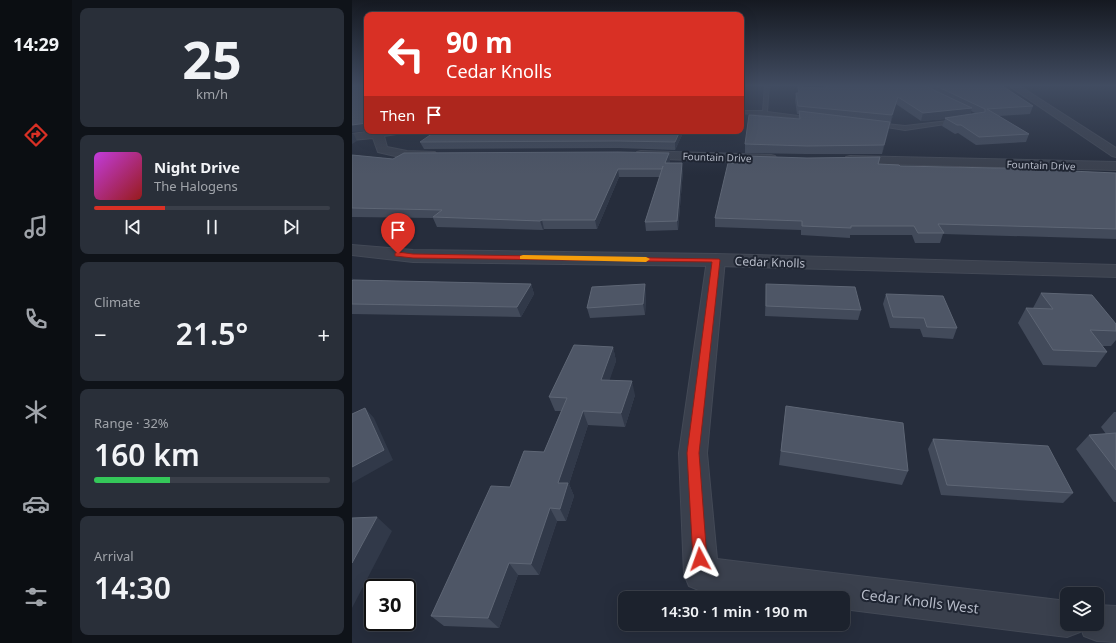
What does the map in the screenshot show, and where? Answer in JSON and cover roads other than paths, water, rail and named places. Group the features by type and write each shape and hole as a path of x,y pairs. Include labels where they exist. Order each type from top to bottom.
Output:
{"street":[{"path":"1058,115 1116,153"},
{"path":"352,137 378,134 382,149 407,155 446,155"},
{"name":"Fountain Drive","path":"626,154 783,160"},
{"name":"Fountain Drive","path":"838,160 909,159 1058,166 1116,166"},
{"name":"Cedar Knolls","path":"352,250 413,256 716,260 1116,271"},
{"name":"Cedar Knolls West","path":"716,260 693,453 701,574 1060,618"},
{"path":"1104,623 1116,624"}],"lane":[{"path":"784,115 820,119"},
{"path":"874,124 905,128 965,120"}]}
